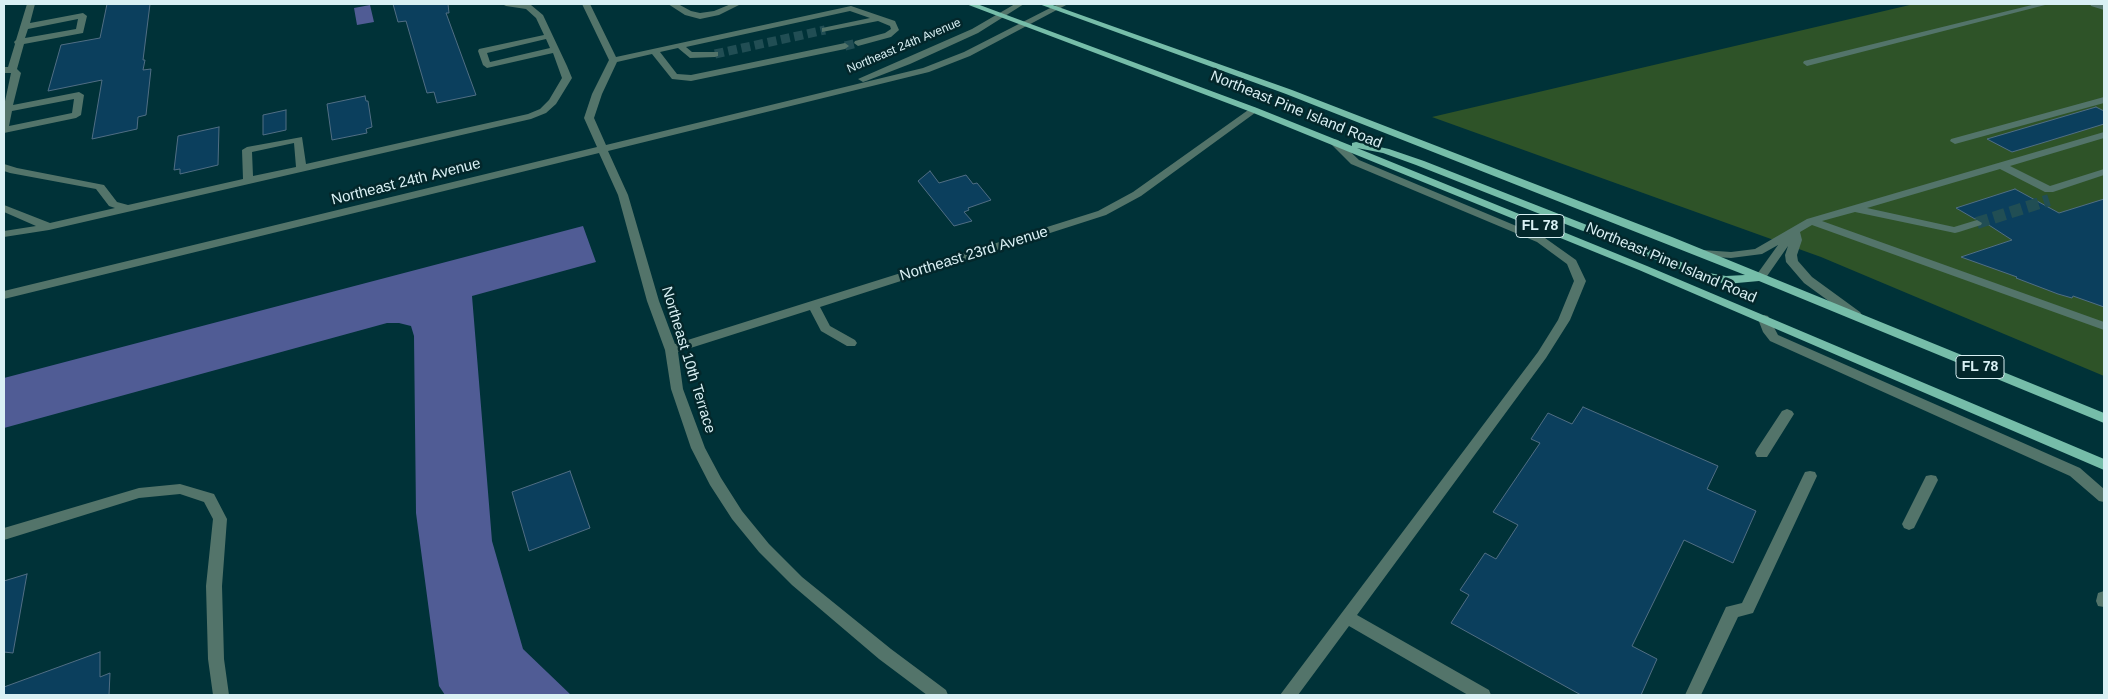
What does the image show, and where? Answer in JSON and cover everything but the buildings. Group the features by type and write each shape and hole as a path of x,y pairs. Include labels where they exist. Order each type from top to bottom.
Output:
{"main road":[{"name":"Northeast Pine Island Road","path":"970,4 1254,110 1334,142 1764,319 2104,465"},
{"name":"Northeast Pine Island Road","path":"1043,4 1060,6 1322,105 1702,253 2104,418"},
{"path":"1334,142 1385,151 1420,163 1706,276 1726,280 1761,277"}],"street":[{"path":"4,126 16,74 8,69 31,4"},
{"path":"4,234 50,227 531,116 543,111 553,102 567,78 540,17 528,7 506,4"},
{"path":"586,4 613,60 851,8 892,23 895,30 888,35 858,43"},
{"path":"674,5 687,5 708,10 725,4"},
{"path":"674,5 688,13 700,16 716,13 737,4"},
{"name":"Northeast 24th Avenue","path":"816,96 907,62 975,31 1020,4"},
{"path":"1807,63 2045,4"},
{"path":"2094,4 2104,8"},
{"name":"Northeast 24th Avenue","path":"4,295 602,150 933,67 967,54 1060,6"},
{"path":"18,42 80,31 83,16 23,27"},
{"path":"826,30 880,18"},
{"path":"549,36 482,51 487,65 556,50"},
{"path":"680,46 690,55 715,54"},
{"path":"654,51 671,74 676,77 691,78 845,46"},
{"name":"Northeast 10th Terrace","path":"613,60 596,94 589,118 623,195 653,301 671,350 677,388 698,448 715,481 737,515 764,548 797,582 885,654 940,695"},
{"path":"4,130 76,115 79,95 8,109"},
{"path":"1955,141 2104,100"},
{"name":"Northeast 23rd Avenue","path":"671,350 812,304 994,249 1102,213 1137,194 1254,110"},
{"path":"1702,253 1730,255 1758,252 1811,221 2104,135"},
{"path":"248,181 247,150 299,139 301,169"},
{"path":"1288,695 1542,355 1564,320 1580,281 1572,262 1541,240 1355,162 1334,142"},
{"path":"2001,165 2049,195 2104,172"},
{"path":"4,167 14,171 100,187 112,204 128,208"},
{"path":"1855,208 1956,230 1977,222"},
{"path":"7,212 50,227"},
{"path":"1811,221 2104,326"},
{"path":"1761,277 1794,230"},
{"path":"1794,230 1796,240 1791,255 1792,262 1808,280 1856,316"},
{"path":"812,304 825,328 851,343"},
{"path":"1764,319 1769,332 1774,338 2075,472 2104,497"},
{"path":"1762,453 1788,414"},
{"path":"1693,695 1732,612 1747,608 1810,476"},
{"path":"1909,524 1931,480"},
{"path":"4,534 139,493 180,489 209,498 220,519 214,586 216,659 221,695"},
{"path":"1347,617 1483,695"}],"green space":[{"path":"1914,4 2104,4 2104,376 1821,257 1432,117"}],"water":[{"path":"370,5 374,22 357,25 354,8"},
{"path":"583,226 596,262 472,296 492,541 523,649 571,695 445,695 439,686 416,513 414,336 411,326 387,323 4,428 4,378"}],"tunnel":[{"path":"715,54 825,30"},
{"path":"845,46 858,43"},
{"path":"1977,223 2049,200"}]}
